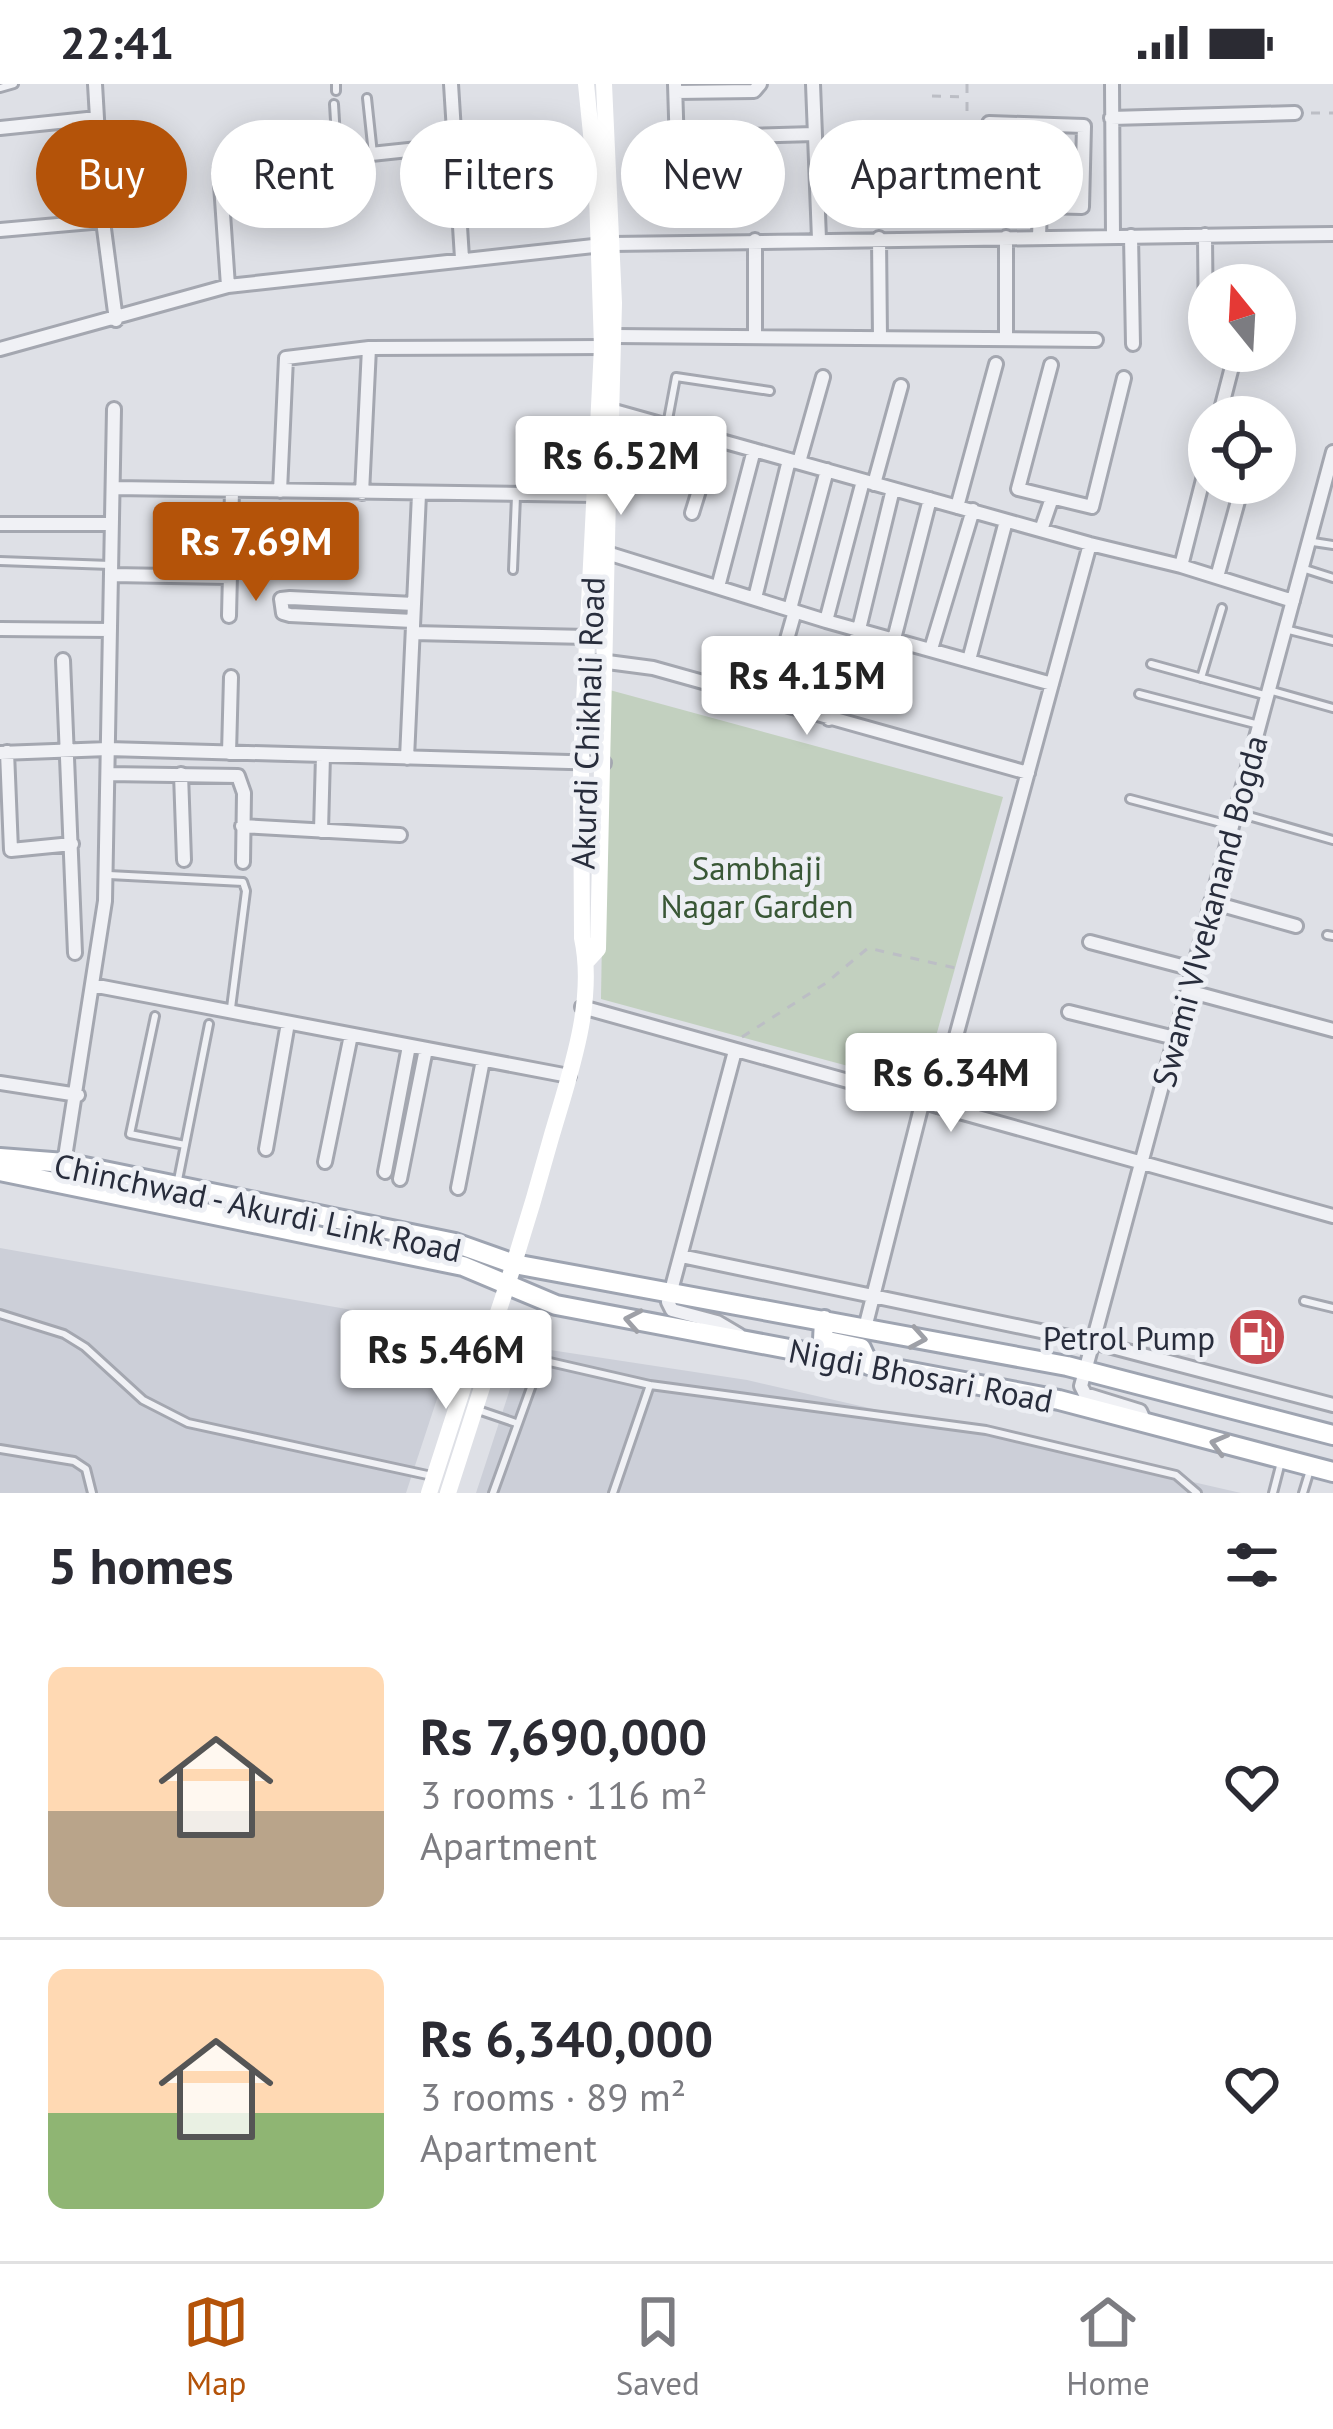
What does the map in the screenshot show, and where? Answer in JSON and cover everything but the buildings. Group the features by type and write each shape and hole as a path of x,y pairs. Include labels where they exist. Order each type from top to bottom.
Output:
{"main road":[{"path":"586,84 606,244"},
{"path":"587,961 598,949 604,763 596,662 608,553 602,495 608,341 604,84"},
{"name":"Akurdi Chikhali Road","path":"491,1334 569,1076 582,1006 587,961 582,938 581,762 596,662 589,637 602,495"},
{"name":"Chinchwad - Akurdi Link Road","path":"0,1158 463,1266 511,1273"},
{"name":"Chinchwad - Akurdi Link Road","path":"0,1171 176,1186 455,1244 511,1273"},
{"name":"Nigdi Bhosari Road","path":"511,1273 670,1291 1085,1370 1333,1435"},
{"name":"Nigdi Bhosari Road","path":"511,1273 556,1305 1059,1400 1333,1472"},
{"path":"824,1320 823,1340 861,1348 869,1366"},
{"path":"432,1485 478,1343 491,1334 494,1350 448,1493"}],"street":[{"path":"0,128 98,118 95,84"},
{"path":"451,84 454,120"},
{"path":"676,120 675,88 754,91 760,84"},
{"path":"812,84 813,120"},
{"path":"1112,84 1113,236"},
{"path":"1111,118 1295,113"},
{"path":"989,123 1084,126 1082,207 1040,206 988,205 989,123"},
{"path":"0,230 36,227"},
{"path":"105,228 116,320"},
{"path":"224,228 228,286"},
{"path":"460,228 462,258"},
{"path":"818,228 819,239"},
{"path":"1039,228 1039,237"},
{"path":"0,349 228,286 606,244 1333,234"},
{"path":"1131,236 1132,344"},
{"path":"1204,236 1205,264"},
{"path":"1006,237 1006,339"},
{"path":"879,238 880,338"},
{"path":"754,240 755,338"},
{"path":"280,491 286,358 368,349 608,341 1096,340"},
{"path":"362,493 368,349"},
{"path":"957,507 996,364"},
{"path":"1052,365 1018,488 1092,507 1124,378"},
{"path":"755,598 823,377"},
{"path":"826,621 901,386"},
{"path":"606,408 1293,601"},
{"path":"62,1173 78,1096 106,875 115,409"},
{"path":"692,513 715,439"},
{"path":"718,587 754,450"},
{"name":"Swami VIvekanand Bogda","path":"1085,1370 1333,452"},
{"path":"770,703 827,470"},
{"path":"113,488 602,495"},
{"path":"829,719 859,628 893,489"},
{"path":"229,616 232,490"},
{"path":"407,758 419,494"},
{"path":"1041,530 1052,498"},
{"path":"894,638 931,500"},
{"path":"1181,566 1197,504"},
{"path":"1217,577 1237,504"},
{"path":"931,649 973,510"},
{"path":"969,660 1006,520"},
{"path":"0,524 112,524"},
{"path":"937,1106 1090,544"},
{"path":"608,553 1052,684"},
{"path":"111,570 230,577"},
{"path":"414,604 284,598 280,604 283,613 290,615 589,637"},
{"path":"0,628 110,630"},
{"path":"63,660 75,953"},
{"path":"596,662 653,668 1028,773"},
{"path":"229,753 231,677"},
{"path":"72,844 11,850 3,752 108,749 604,763"},
{"path":"321,830 323,755"},
{"path":"108,774 238,776 244,793 243,862"},
{"path":"182,774 184,860"},
{"path":"242,826 400,835"},
{"path":"1211,902 1296,926"},
{"path":"1090,942 1193,969"},
{"path":"92,986 569,1076"},
{"path":"1188,991 1333,1030"},
{"path":"582,1006 1333,1216"},
{"path":"1070,1012 1175,1037"},
{"path":"266,1149 289,1023"},
{"path":"325,1162 351,1034"},
{"path":"385,1172 410,1046"},
{"path":"400,1179 426,1049"},
{"path":"731,1050 670,1291 672,1310 729,1328 739,1341"},
{"path":"458,1188 483,1060"},
{"path":"0,1082 78,1096"},
{"path":"865,1328 922,1104"},
{"path":"681,1256 1093,1342 1333,1405"},
{"path":"1085,1370 1081,1386 1085,1394 1140,1412 1146,1424"},
{"path":"1204,1401 1211,1373"}],"lane":[{"path":"0,88 14,84"},
{"path":"367,98 369,120"},
{"path":"334,104 335,120"},
{"path":"667,425 676,377 770,391"},
{"path":"514,570 516,494"},
{"path":"1309,541 1333,545"},
{"path":"0,561 111,570"},
{"path":"1302,568 1333,578"},
{"path":"1201,678 1222,608"},
{"path":"1285,629 1333,641"},
{"path":"1151,664 1333,708"},
{"path":"1139,694 1259,725"},
{"path":"1130,799 1333,839"},
{"path":"106,875 243,882 246,891 230,1012"},
{"path":"155,1016 130,1134 184,1145"},
{"path":"176,1186 209,1024"},
{"path":"1304,1301 1333,1308"},
{"path":"0,1314 64,1334 143,1400 188,1423 432,1485"},
{"path":"493,1493 541,1360 650,1384 986,1430 1176,1475 1197,1493"},
{"path":"614,1493 650,1384"},
{"path":"475,1409 516,1423"},
{"path":"0,1449 74,1461 86,1469 92,1493"},
{"path":"1273,1493 1282,1461"},
{"path":"1303,1493 1311,1467"}],"path":[{"path":"967,84 968,116"},
{"path":"932,96 967,97"},
{"path":"1295,113 1333,112"},
{"path":"731,1050 868,948 974,972"}],"shaded area":[{"path":"0,1248 460,1329 406,1493 0,1493"},
{"path":"524,1346 747,1380 1241,1493 476,1493"}],"green space":[{"name":"Sambhaji Nagar Garden","path":"606,689 1003,797 922,1086 601,999"}],"place":[{"name":"Petrol Pump","path":"1257,1337"}]}
